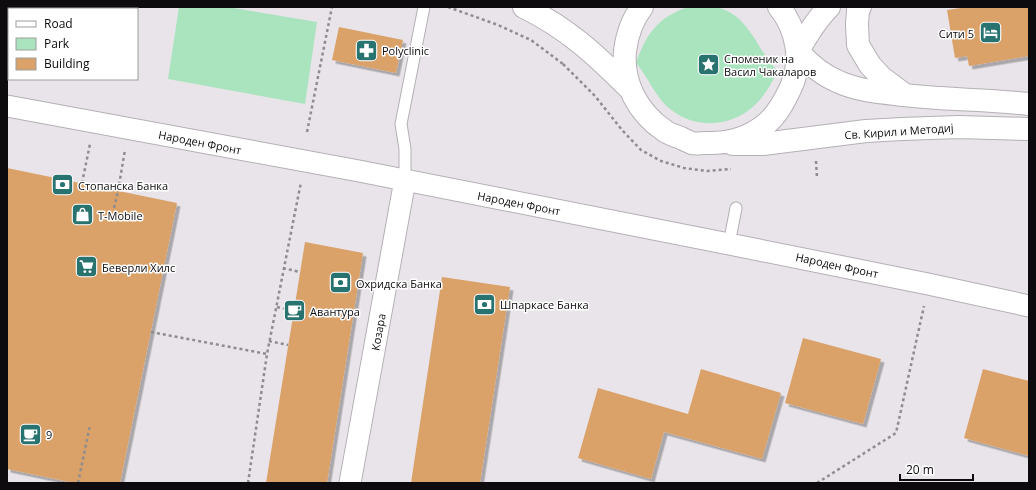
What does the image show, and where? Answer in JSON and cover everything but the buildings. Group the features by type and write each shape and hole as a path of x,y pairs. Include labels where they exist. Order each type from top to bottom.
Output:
{"street":[{"path":"524,7 542,16 579,41 599,58 629,88"},
{"path":"629,88 624,63 626,38 636,15 642,7"},
{"path":"722,144 746,137 767,124 783,105 796,75 798,51 791,27 779,7"},
{"path":"798,51 811,28 829,7"},
{"path":"860,7 858,10 857,25 858,45 870,65 881,77 906,96"},
{"path":"798,51 810,64 839,82 865,91 925,98 1007,101 1029,104"},
{"name":"Св. Кирил и Методиј","path":"629,88 644,113 665,132 692,143 762,144 866,131 902,129 959,127 1029,129"},
{"name":"Народен Фронт","path":"7,106 405,180 928,284 1029,306"},
{"name":"Козара","path":"350,483 405,180"}],"lane":[{"path":"405,180 405,149 401,124 424,7"},
{"path":"729,244 736,208"}],"path":[{"path":"307,132 332,7"},
{"path":"448,7 498,25 531,40 564,64 579,41"},
{"path":"82,183 91,138"},
{"path":"816,159 817,178"},
{"path":"248,483 266,354 305,162"},
{"path":"114,208 122,168"},
{"path":"283,268 300,272"},
{"path":"817,483 896,433 928,284"},
{"path":"276,307 294,311"},
{"path":"151,332 266,354"},
{"path":"269,341 288,346"},
{"path":"78,483 90,426"}],"green space":[{"path":"708,6 730,12 746,26 764,54 778,71 760,100 747,112 726,121 714,123 703,123 680,116 660,99 636,63 644,43 654,28 669,16 688,7"},
{"path":"179,7 228,7 317,22 305,104 168,79"}],"place":[{"name":"Сити 5","path":"990,33"},
{"name":"Polyclinic","path":"367,50"},
{"name":"Споменик на Васил Чакаларов","path":"708,64"},
{"name":"Стопанска Банка","path":"63,185"},
{"name":"T-Mobile","path":"82,215"},
{"name":"Беверли Хилс","path":"86,267"},
{"name":"Охридска Банка","path":"340,283"},
{"name":"Шпаркасе Банка","path":"484,304"},
{"name":"Авантура","path":"294,311"},
{"name":"9","path":"31,434"}]}
